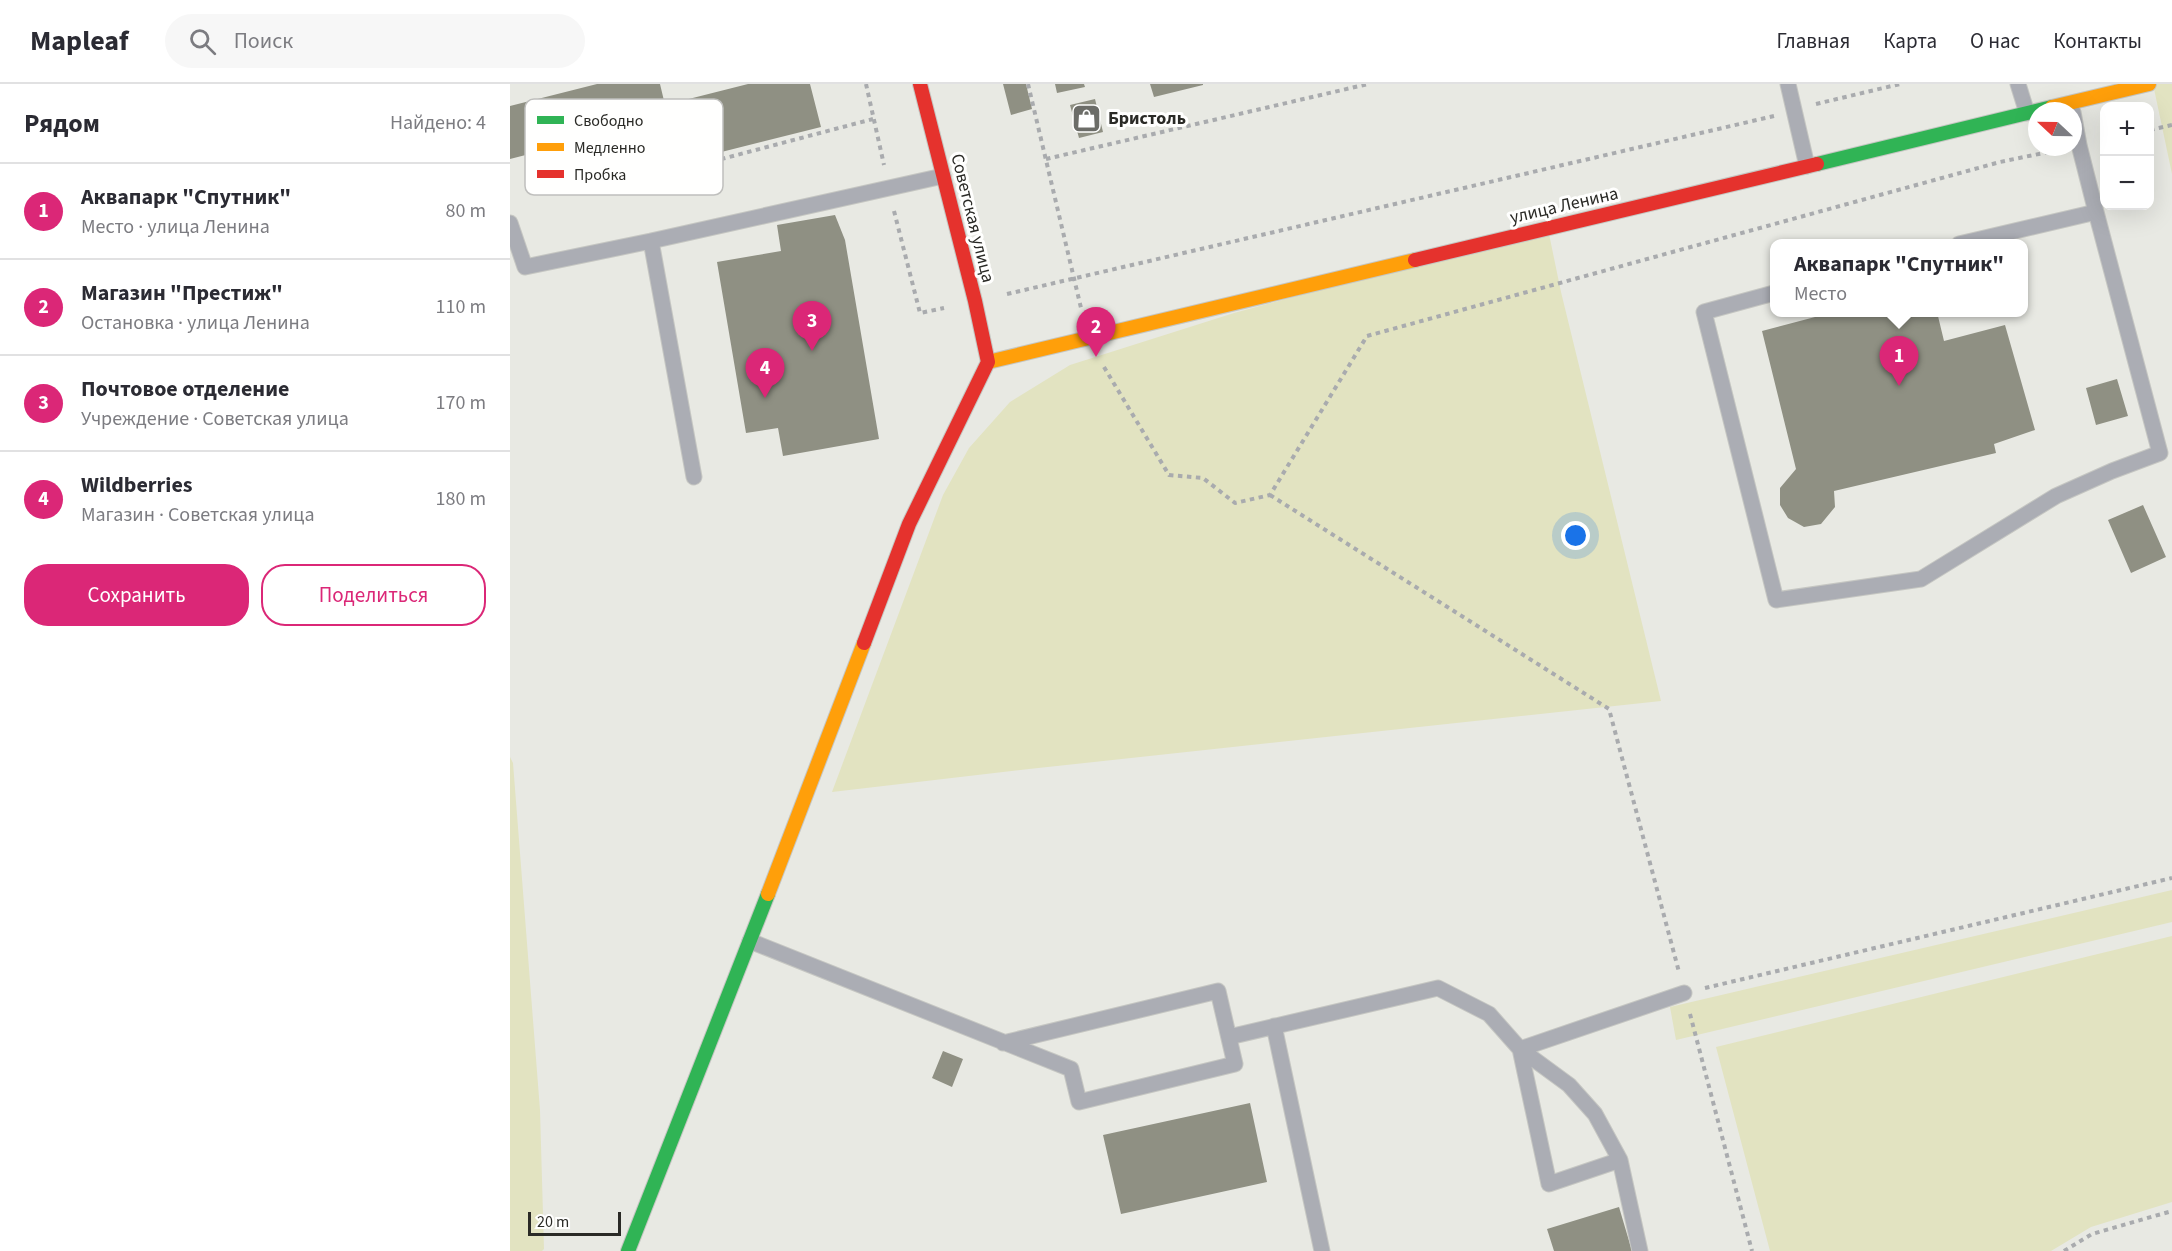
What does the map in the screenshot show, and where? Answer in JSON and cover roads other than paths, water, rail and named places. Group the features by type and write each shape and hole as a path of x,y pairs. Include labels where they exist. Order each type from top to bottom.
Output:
{"street":[{"name":"Советская улица","path":"920,84 975,301 988,362"},
{"name":"улица Ленина","path":"2082,105 2148,84"},
{"name":"улица Ленина","path":"988,362 2027,113"},
{"path":"628,1251 750,941 909,524 988,362"}],"lane":[{"path":"1788,84 1807,166"},
{"path":"2018,84 2027,113"},
{"path":"1770,294 1704,312 1776,600 1921,579 2056,496 2160,453 2082,156"},
{"path":"510,223 525,267 943,176"},
{"path":"1977,239 2096,212"},
{"path":"651,241 694,477"},
{"path":"750,941 1003,1043 1071,1069 1079,1101 1235,1064 1218,991 1003,1043"},
{"path":"1229,1037 1438,988 1489,1014 1520,1049 1569,1084 1595,1114 1620,1160 1640,1251"},
{"path":"1520,1049 1684,993"},
{"path":"1274,1026 1322,1251"},
{"path":"1520,1049 1549,1184 1620,1160"}],"place":[{"name":"Бристоль","path":"1087,118"},
{"name":"Почтовое отделение","path":"812,351"},
{"name":"Магазин \"Престиж\"","path":"1096,357"},
{"name":"Аквапарк \"Спутник\"","path":"1899,386"},
{"name":"Wildberries","path":"765,398"}]}
